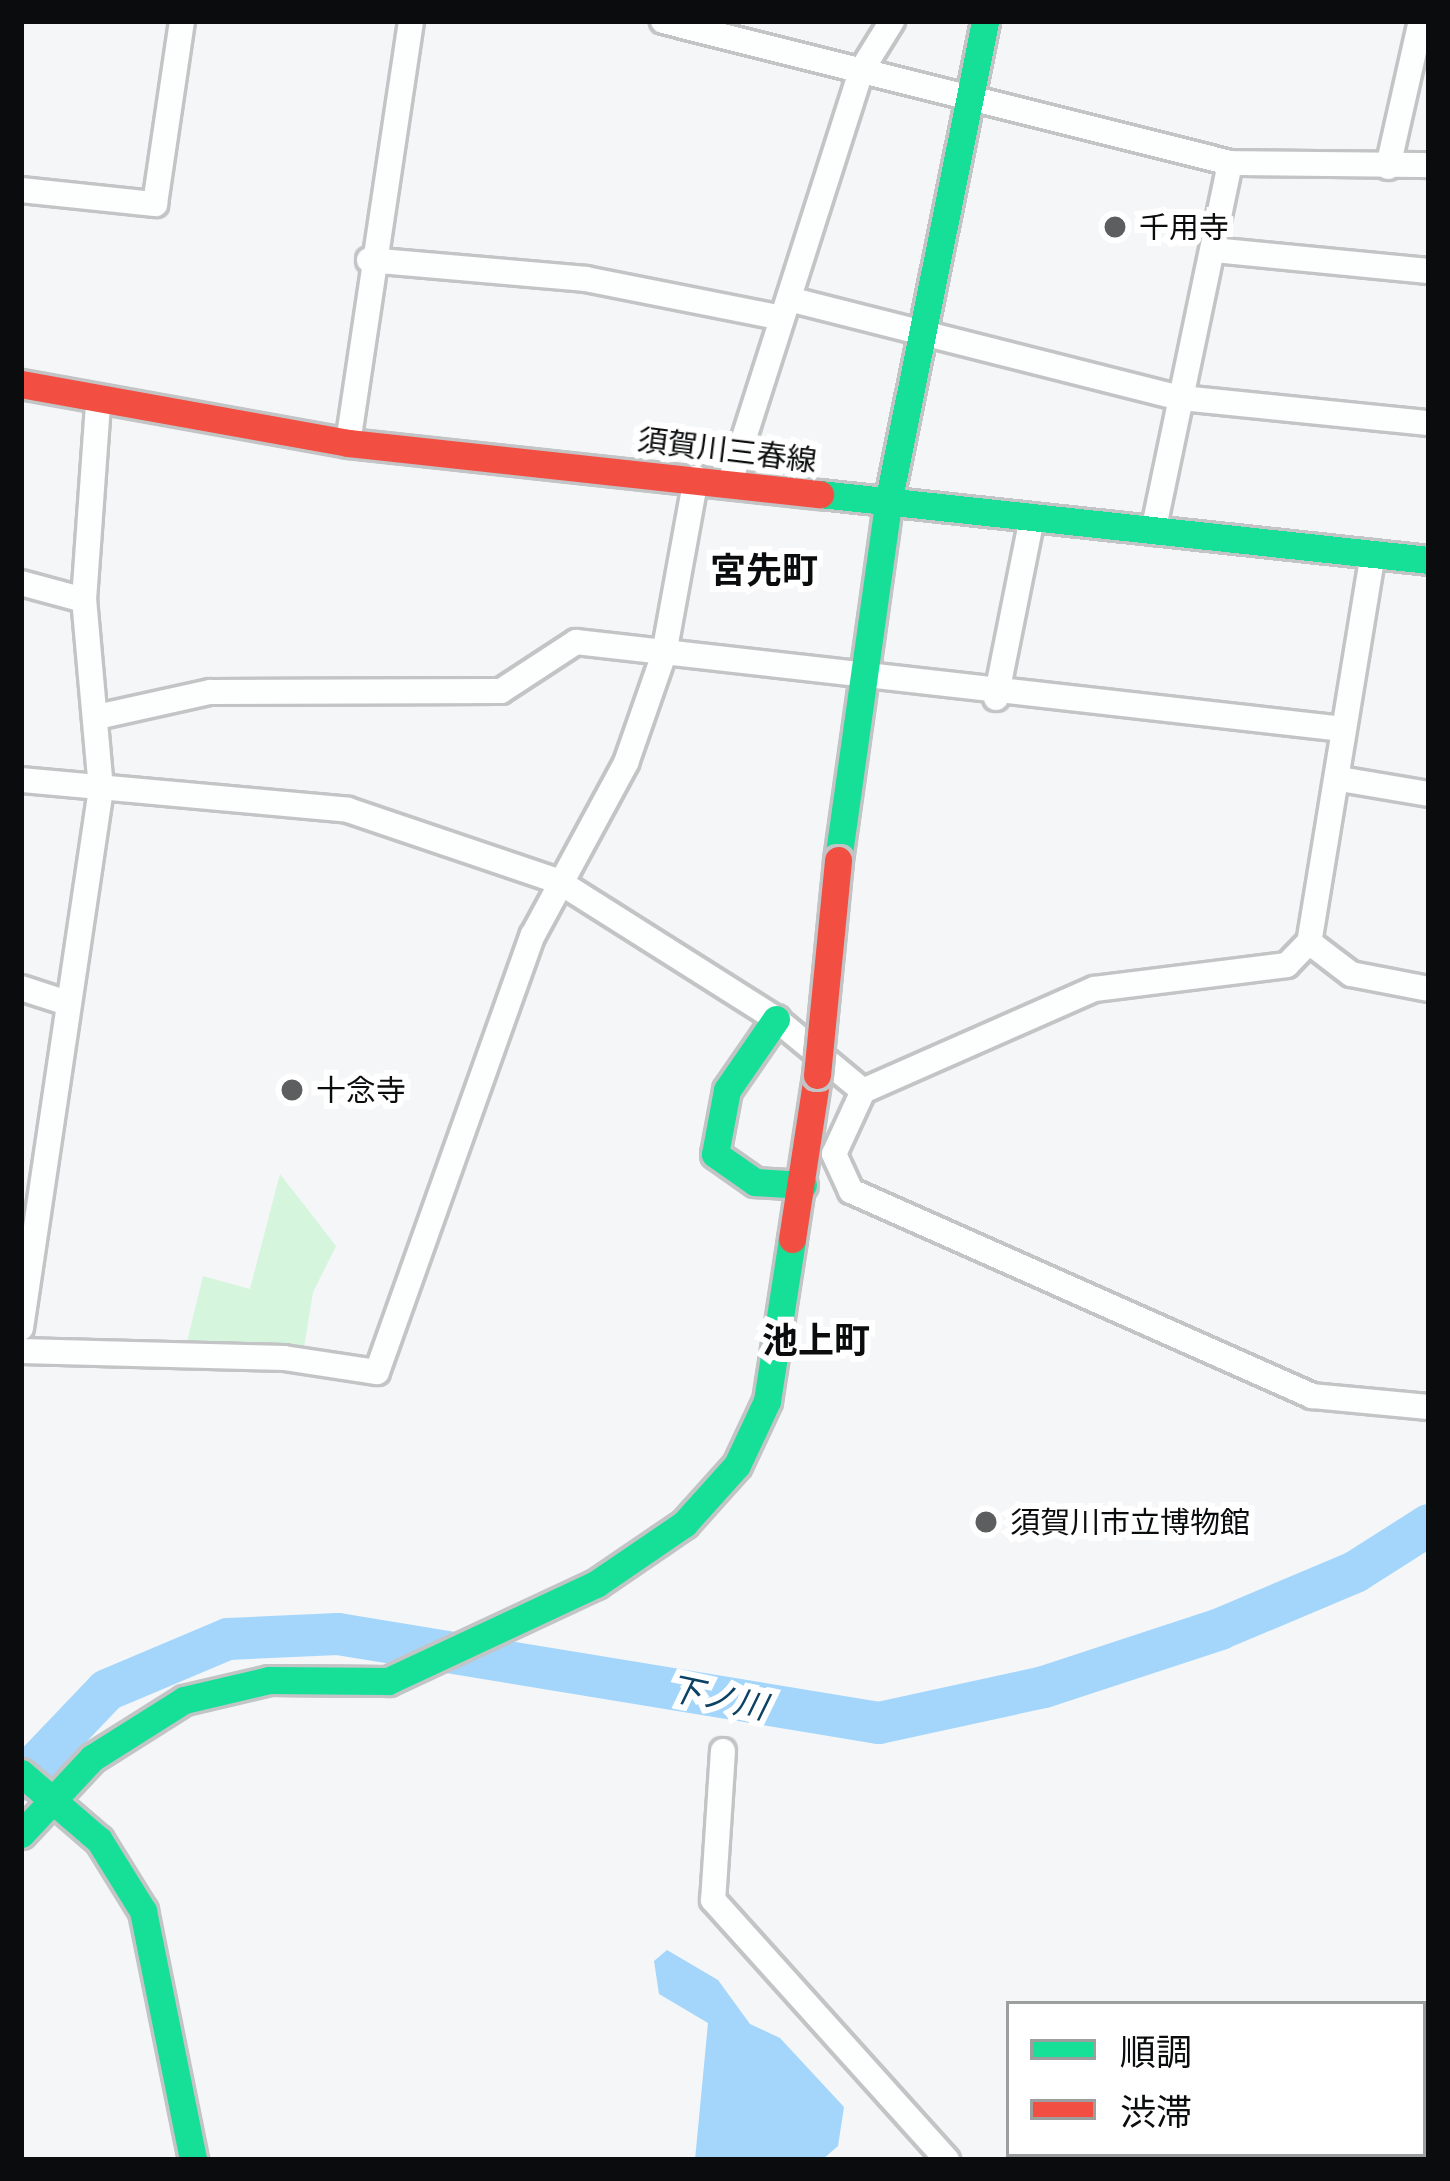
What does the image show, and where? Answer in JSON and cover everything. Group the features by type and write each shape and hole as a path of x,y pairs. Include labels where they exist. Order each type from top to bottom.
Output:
{"street":[{"path":"21,190 155,204 182,21"},
{"path":"348,443 369,260 411,21"},
{"path":"663,21 1230,163 1429,165"},
{"path":"730,482 861,71 892,21"},
{"path":"21,1834 92,1758 184,1700 269,1680 388,1681 639,1560 737,1465 783,1335 817,1076 838,860 887,503 963,96 985,21"},
{"path":"1388,167 1421,21"},
{"path":"1153,532 1230,163"},
{"path":"1214,250 1429,272"},
{"path":"369,260 586,279 920,325 1181,398 1429,423"},
{"name":"須賀川三春線","path":"21,385 98,405 348,443 1429,558"},
{"path":"21,1328 31,1167 64,1002 84,937 101,789 84,600 98,405"},
{"path":"21,1352 284,1358 377,1372 558,881 626,763 664,654 696,478"},
{"path":"996,698 1032,518"},
{"path":"1372,553 1343,729 1340,779 1309,942 1287,965 1094,989 863,1091 834,1154 851,1191 1312,1396 1429,1407"},
{"path":"21,584 84,600"},
{"path":"97,717 210,692 501,691 576,642 996,698 1343,729"},
{"path":"1340,779 1429,794"},
{"path":"21,780 348,810 558,881 776,1019 863,1091"},
{"path":"1309,942 1351,974 1429,989"},
{"path":"21,988 64,1002"},
{"path":"776,1019 727,1090 716,1154 755,1182 803,1184"},
{"path":"723,1751 713,1900 947,2160"},
{"path":"21,1773 99,1840 143,1911 193,2160"}],"green space":[{"path":"280,1174 336,1246 313,1292 302,1360 186,1346 203,1276 250,1289"}],"water":[{"path":"667,1950 718,1980 750,2024 780,2038 844,2107 838,2146 823,2159 695,2160 708,2023 659,1994 654,1961"}],"waterway":[{"name":"下ノ川","path":"21,1780 107,1690 228,1639 338,1634 879,1723 1044,1687 1220,1629 1355,1572 1429,1525"}],"traffic: fast":[{"path":"838,860 888,503 985,21"},
{"path":"820,494 1429,560"},
{"path":"776,1019 727,1090 715,1154 755,1182 803,1185"},
{"path":"21,1834 92,1758 184,1700 269,1680 388,1681 596,1584 684,1524 737,1465 767,1401 792,1239"},
{"path":"21,1773 99,1840 143,1911 193,2160"}],"traffic: jam":[{"path":"21,384 348,443 820,494"},
{"path":"817,1075 838,860"},
{"path":"792,1239 817,1075"}],"place":[{"name":"千用寺","path":"1115,227"},
{"name":"十念寺","path":"292,1090"},
{"name":"須賀川市立博物館","path":"986,1522"}],"district":[{"name":"宮先町","path":"764,571"},
{"name":"池上町","path":"816,1341"}]}
